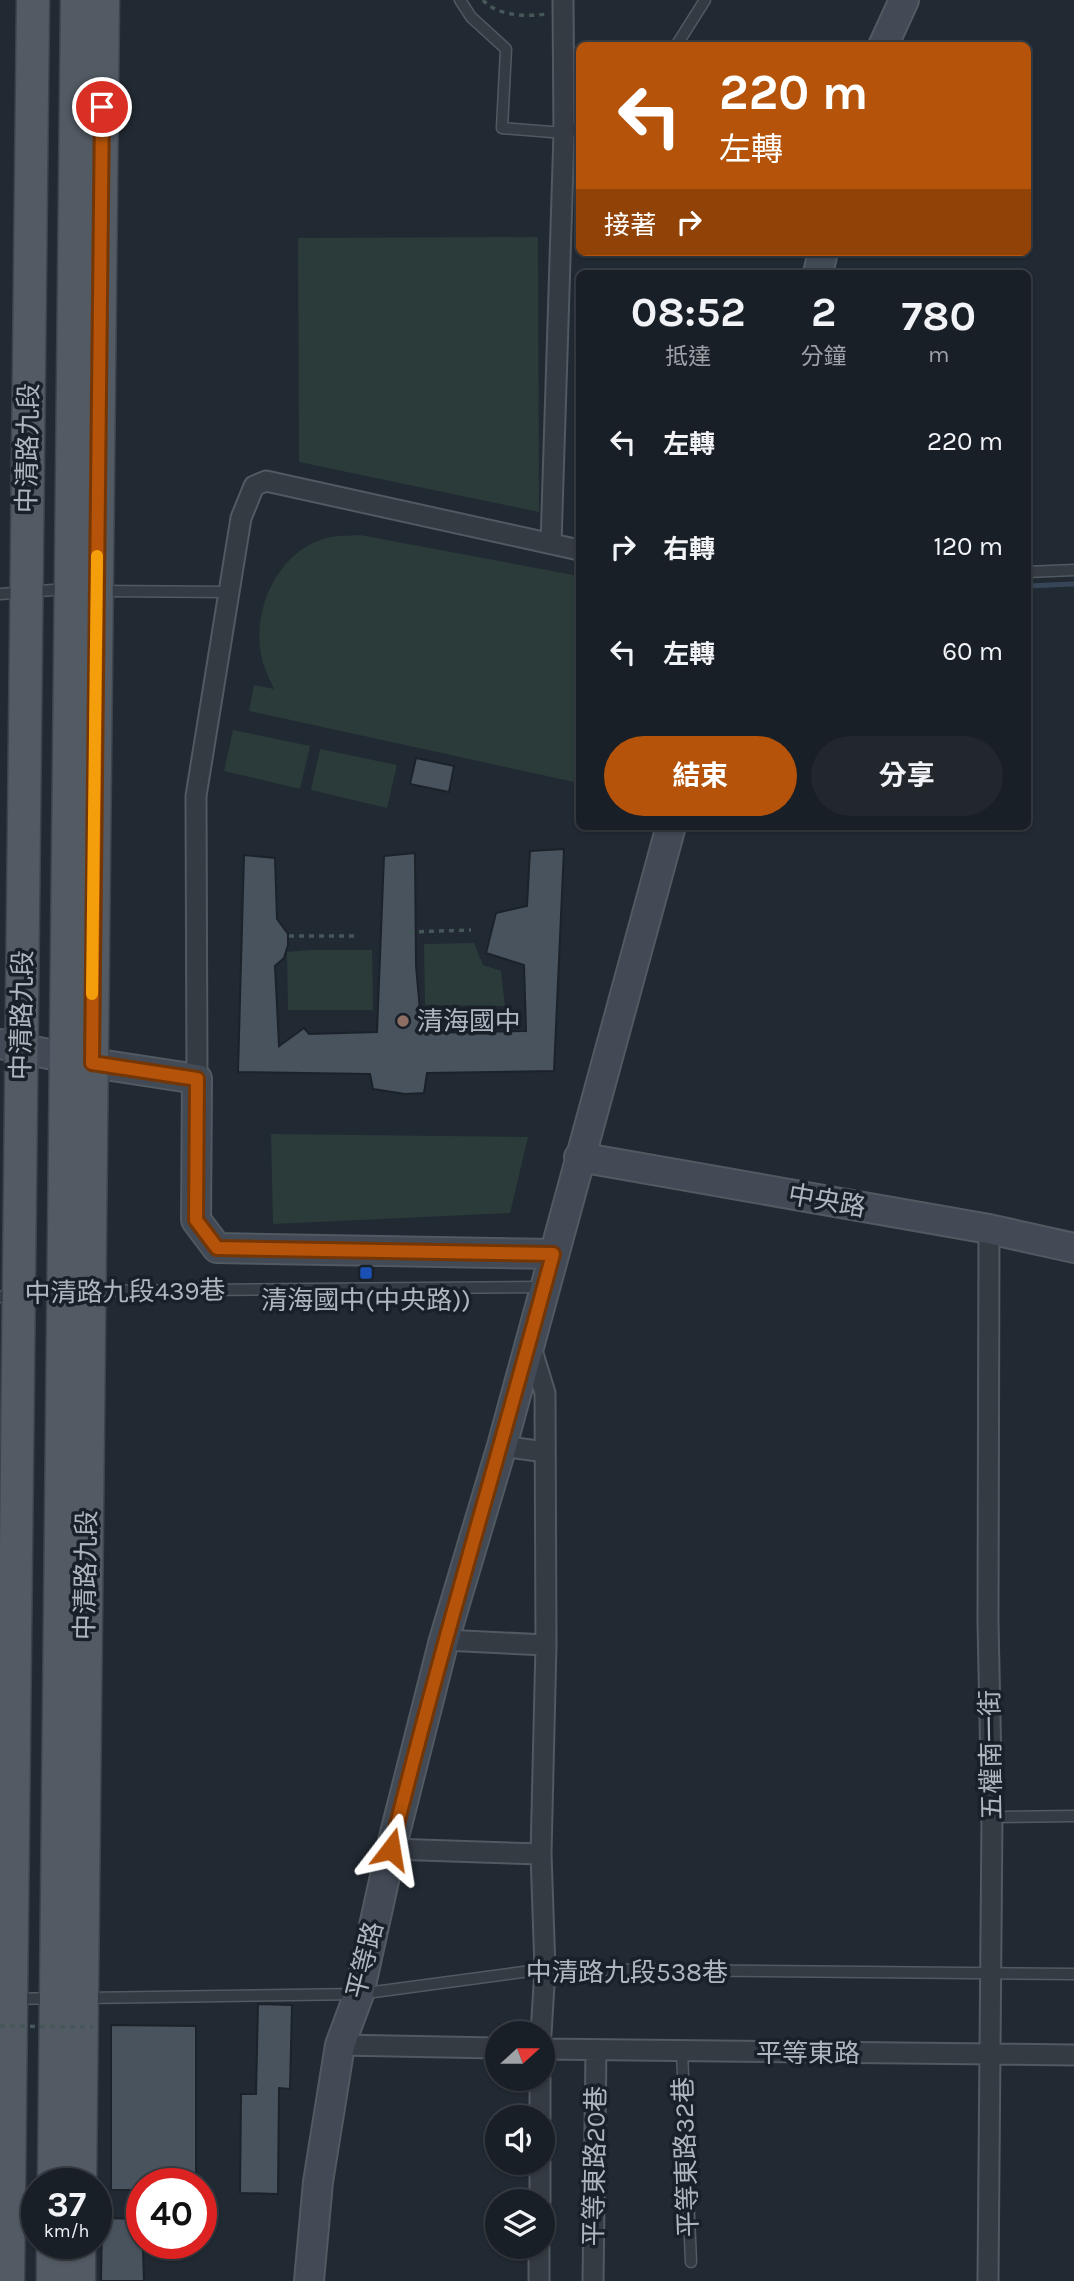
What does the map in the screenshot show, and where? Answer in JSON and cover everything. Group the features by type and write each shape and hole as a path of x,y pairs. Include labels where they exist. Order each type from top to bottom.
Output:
{"main road":[{"name":"中清路九段","path":"8,2281 4,2008 13,592 33,0"},
{"name":"中清路九段","path":"77,0 83,590 69,1998 79,2168"},
{"name":"中清路九段","path":"83,590 103,0"},
{"name":"中清路九段","path":"55,2168 69,1998"},
{"path":"53,2259 53,2281"},
{"path":"79,2259 79,2281"}],"street":[{"path":"885,42 904,0"},
{"path":"551,544 572,130 563,6"},
{"path":"553,1254 217,1248 196,1220 196,796 241,518 254,486 266,481 576,549"},
{"name":"平等路","path":"309,2281 318,2182 341,2045 359,1994 391,1849 444,1640 502,1446 670,830"},
{"path":"11,1047 79,1061 197,1079"},
{"name":"中央路","path":"579,1157 989,1229 1074,1248"},
{"name":"五權南一街","path":"988,2281 992,1975 988,1621 989,1229"},
{"path":"529,1343 545,1393 546,1645 541,1854 545,1969 542,2021"},
{"path":"502,1446 545,1452"},
{"path":"444,1640 546,1645"},
{"path":"391,1849 541,1854"},
{"path":"341,2045 485,2048"},
{"name":"平等東路","path":"555,2049 1074,2055"},
{"name":"平等東路20巷","path":"593,2281 596,2051"},
{"path":"539,2259 539,2281"}],"lane":[{"path":"460,0 471,17 506,49 502,128 572,130"},
{"path":"679,42 705,0"},
{"path":"1031,572 1074,570"},
{"path":"13,592 229,592"},
{"name":"中清路九段439巷","path":"9,1294 75,1291 544,1287"},
{"path":"992,1817 1074,1815"},
{"name":"中清路九段538巷","path":"4,2008 69,1998 359,1994 545,1969 1074,1974"},
{"name":"平等東路32巷","path":"682,2052 691,2262"}],"path":[{"path":"483,0 491,9 537,16 563,6"},
{"path":"409,932 471,930"},
{"path":"279,936 355,936"},
{"path":"4,2008 93,2027"}],"shaded area":[{"path":"538,237 539,512 299,462 298,238"},
{"path":"360,535 576,575 576,782 249,711 254,685 274,689 262,659 260,641 260,623 271,587 292,557 306,547 336,536"},
{"path":"233,730 310,746 300,789 224,771"},
{"path":"320,749 397,765 387,808 311,790"},
{"path":"474,943 483,965 501,971 505,1006 425,1005 424,944"},
{"path":"372,950 373,1010 288,1010 287,952"},
{"path":"271,1134 528,1137 510,1213 273,1224"}],"building":[{"path":"416,758 454,766 449,792 410,784"},
{"path":"564,849 554,1071 427,1073 424,1093 405,1094 373,1089 370,1074 238,1072 244,855 275,858 277,919 288,934 284,958 275,966 279,1046 304,1028 309,1034 377,1032 384,856 415,853 416,966 422,1033 526,1031 524,965 486,953 496,913 527,906 530,851"},
{"path":"258,2004 292,2005 290,2089 279,2088 278,2194 240,2193 241,2094 256,2094"},
{"path":"111,2025 196,2026 196,2168 126,2168 126,2190 112,2190"},
{"path":"112,2218 126,2219 126,2259 143,2259 144,2281 101,2281 101,2259 112,2259"}],"waterway":[{"path":"1031,586 1074,584"}],"slow traffic":[{"path":"92,994 97,556"}],"place":[{"name":"清海國中","path":"403,1021"},
{"name":"清海國中(中央路))","path":"366,1273"}],"route":[{"path":"102,107 92,1063 197,1079 196,1220 217,1248 553,1254 502,1446 444,1640 391,1849"}]}
